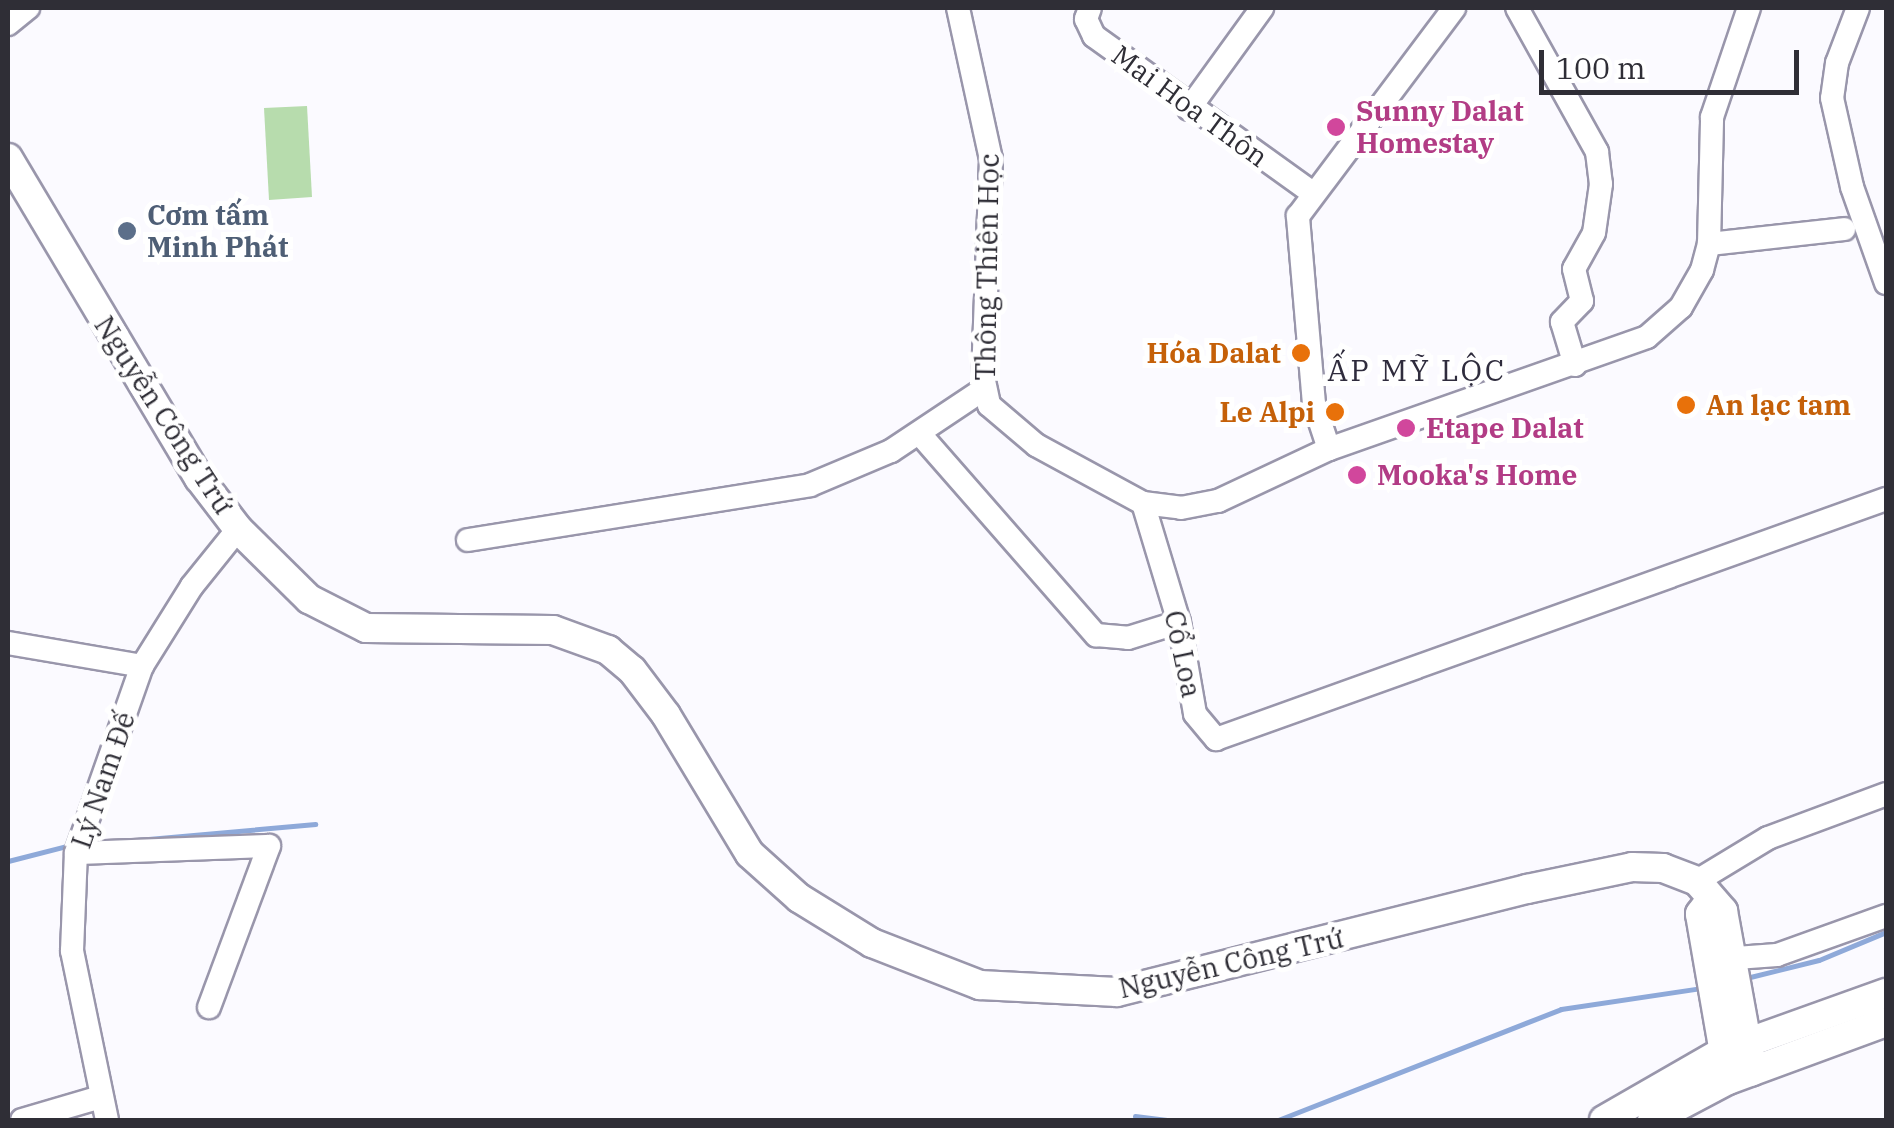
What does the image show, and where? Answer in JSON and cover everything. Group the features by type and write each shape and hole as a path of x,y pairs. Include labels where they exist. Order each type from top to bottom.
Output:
{"main road":[{"name":"Nguyễn Công Trứ","path":"8,158 160,415 238,529 308,598 366,628 553,630 608,650 632,670 666,715 750,854 800,898 872,943 980,985 1117,992 1610,871 1663,868 1703,891"},
{"path":"1703,891 1722,911 1724,960 1738,1061"},
{"path":"1604,1120 1886,993"},
{"path":"1652,1120 1738,1061 1886,1022"}],"street":[{"path":"8,24 28,8"},
{"name":"Thông Thiên Học","path":"958,8 992,159 984,389 989,404 1016,431 1142,503"},
{"name":"Mai Hoa Thôn","path":"1090,8 1086,20 1094,36 1189,109 1311,192"},
{"path":"1189,109 1262,8"},
{"path":"1329,449 1314,404 1296,254 1298,216 1311,192 1454,8"},
{"path":"1517,8 1597,152 1601,184 1594,233 1574,269 1582,301 1562,322 1575,365"},
{"path":"1142,503 1181,508 1218,500 1329,449 1647,337 1681,307 1709,244 1712,117 1748,8"},
{"path":"1858,8 1836,63 1832,98 1852,187 1886,283"},
{"path":"1709,244 1844,229"},
{"path":"468,540 801,487 856,469 919,434 984,389"},
{"path":"919,434 1096,635 1128,638 1179,622"},
{"name":"Cổ Loa","path":"1142,503 1179,622 1202,730 1216,739 1232,737 1408,665 1886,499"},
{"name":"Lý Nam Đế","path":"106,1120 97,1098 72,951 76,853 142,666 192,586 238,529"},
{"path":"8,643 142,666"},
{"path":"1703,891 1768,838 1886,794"},
{"path":"76,853 269,846 209,1008"},
{"path":"1724,960 1777,955 1886,916"},
{"path":"22,1120 97,1098"}],"green space":[{"path":"307,106 312,197 269,200 264,108"}],"waterway":[{"path":"137,840 315,824"},
{"path":"8,861 71,845"},
{"path":"1742,979 1819,960 1886,932"},
{"path":"1278,1120 1561,1009 1702,988"},
{"path":"1135,1116 1169,1120"}],"place":[{"name":"Sunny Dalat Homestay","path":"1336,127"},
{"name":"Cơm tấm Minh Phát","path":"127,231"},
{"name":"Hóa Dalat","path":"1301,353"},
{"name":"An lạc tam","path":"1686,405"},
{"name":"Le Alpi","path":"1335,412"},
{"name":"Etape Dalat","path":"1406,428"},
{"name":"Mooka's Home","path":"1357,475"}],"district":[{"name":"ẤP MỸ LỘC","path":"1417,370"}]}
